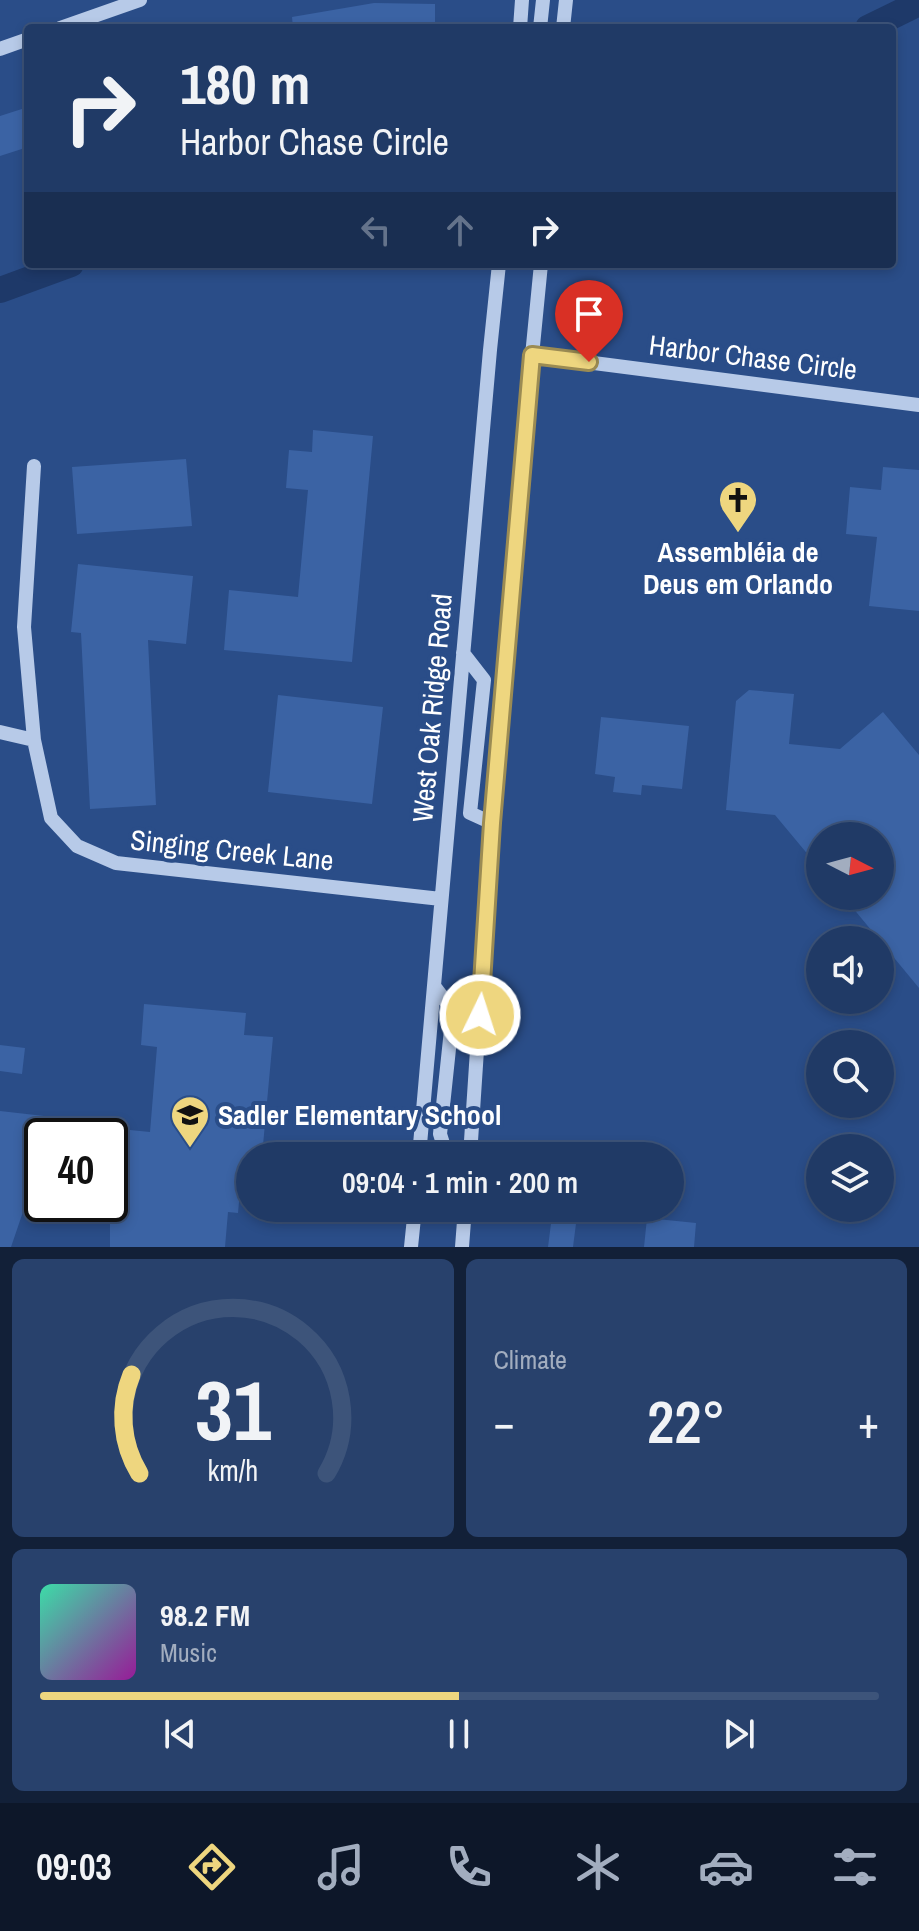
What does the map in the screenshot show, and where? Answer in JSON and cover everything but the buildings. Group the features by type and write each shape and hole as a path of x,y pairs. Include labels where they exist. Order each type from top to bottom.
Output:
{"street":[{"path":"71,24 140,0"},
{"path":"540,24 543,0"},
{"path":"563,24 566,0"},
{"path":"0,49 24,40"},
{"name":"West Oak Ridge Road","path":"420,1142 499,268"},
{"path":"471,1142 492,823 541,268"},
{"name":"Harbor Chase Circle","path":"532,355 919,405"},
{"name":"Singing Creek Lane","path":"34,466 24,627 34,740 51,818 77,846 116,863 441,899"},
{"path":"463,653 484,680 470,813 492,823"},
{"path":"0,732 34,740"},
{"path":"434,986 453,1011 440,1134 443,1142"},
{"path":"411,1247 414,1222"},
{"path":"462,1247 464,1222"}],"waterway":[{"path":"876,24 919,3"},
{"path":"0,290 60,268"}],"place":[{"name":"Assembléia de Deus em Orlando","path":"738,534"},
{"name":"Sadler Elementary School","path":"190,1149"}],"route":[{"path":"480,1015 492,823 532,355 589,362"}]}
